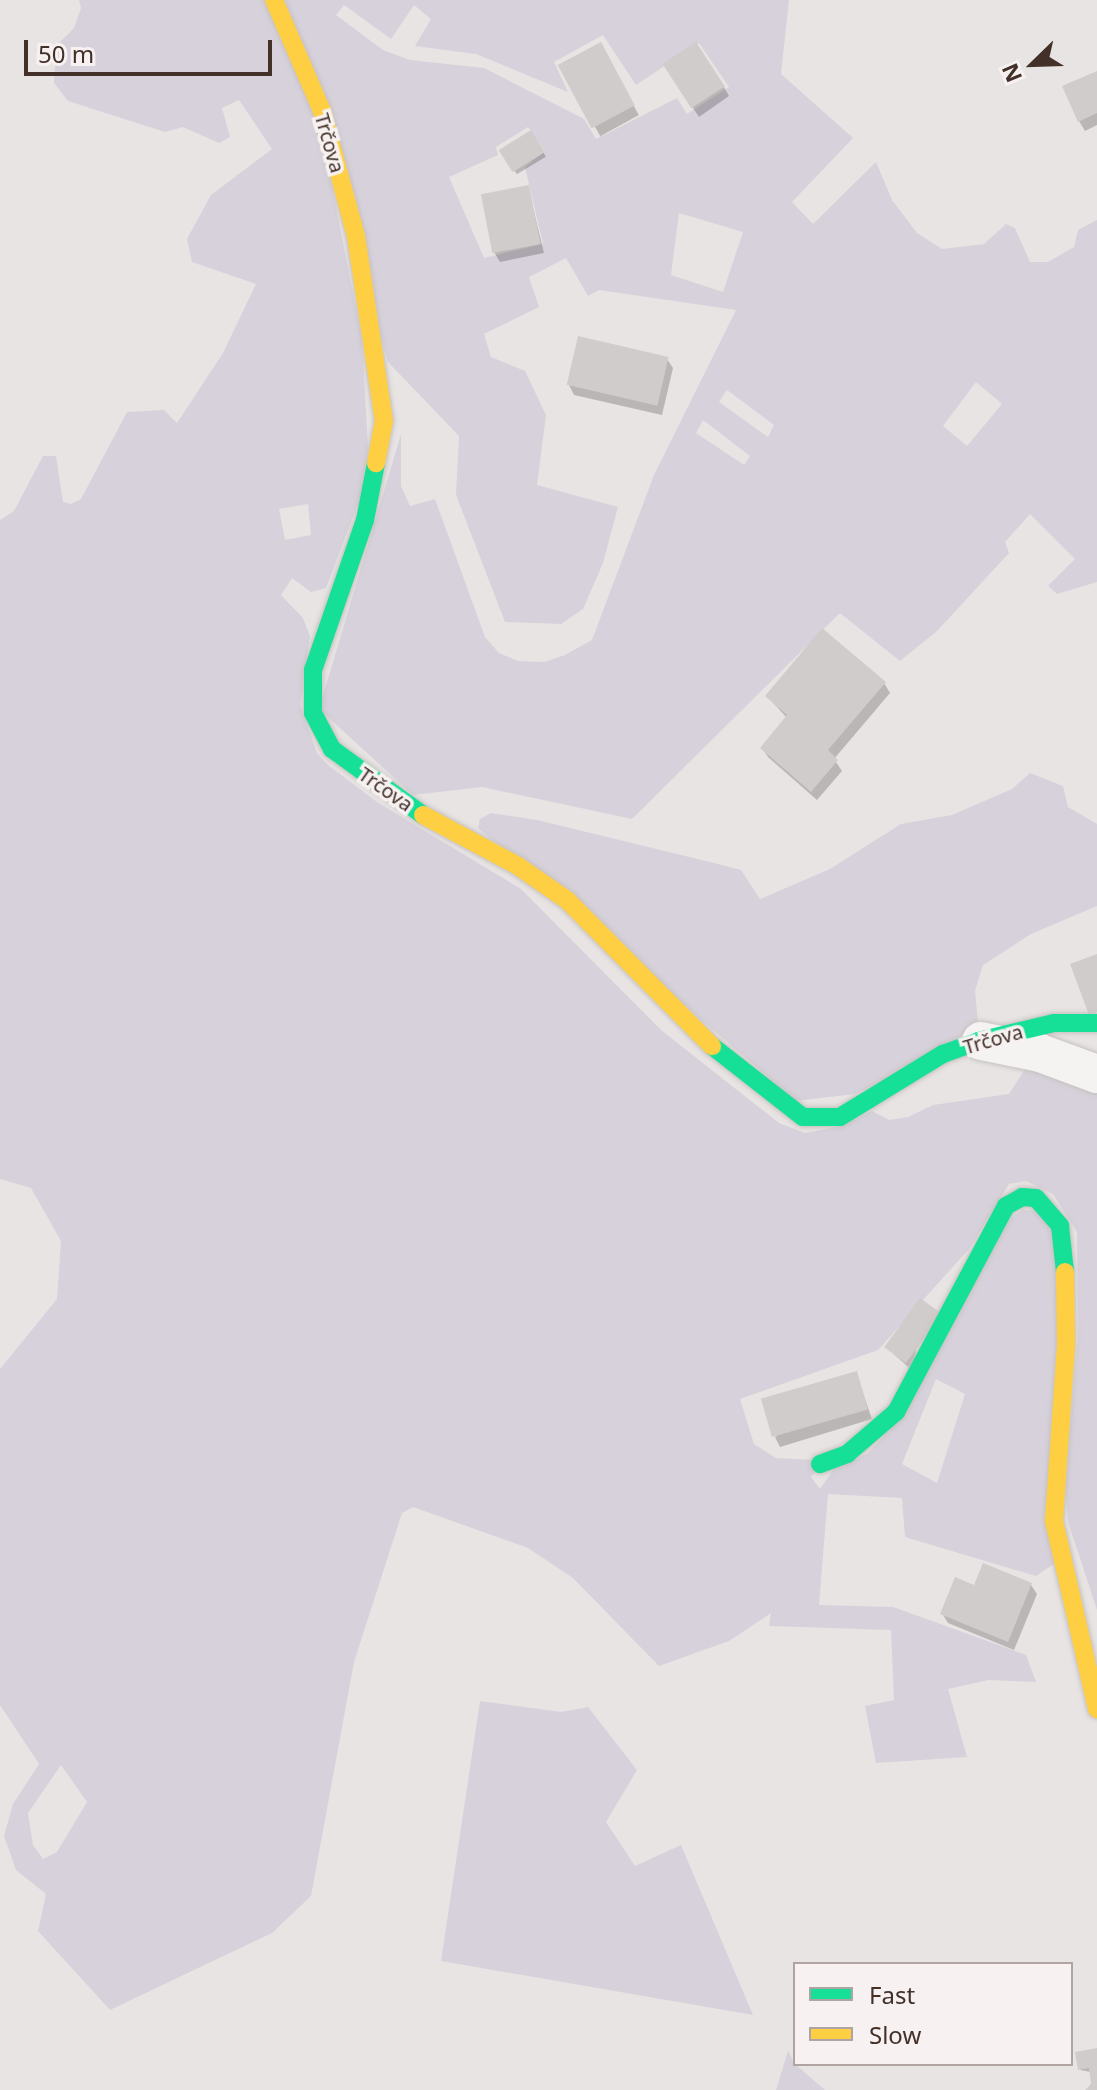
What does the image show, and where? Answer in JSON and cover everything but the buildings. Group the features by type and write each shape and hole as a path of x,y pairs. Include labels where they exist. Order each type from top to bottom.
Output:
{"street":[{"name":"Trčova","path":"274,0 322,111 356,236 384,421 365,520 313,670 310,692 320,733 332,749 403,804 518,866 567,900 703,1039 803,1117 840,1117 943,1054 978,1041 1054,1023 1097,1023"},
{"path":"978,1041 1040,1053 1097,1074"},
{"path":"820,1464 847,1454 896,1412 1006,1206 1022,1197 1036,1198 1060,1226 1064,1244 1066,1345 1054,1521 1097,1709"}],"shaded area":[{"path":"79,0 268,0 310,101 326,156 362,339 368,448 361,496 326,588 311,592 292,578 281,595 303,618 310,636 300,705 317,753 328,765 377,802 521,889 661,1030 779,1123 805,1133 841,1126 872,1111 889,1120 908,1117 933,1105 1009,1094 1027,1066 1097,1089 1097,1610 1068,1522 1065,1489 1078,1338 1077,1232 1053,1194 1026,1181 1009,1184 969,1249 878,1350 740,1399 754,1444 776,1458 812,1460 817,1470 811,1477 820,1489 835,1467 867,1454 898,1421 1011,1218 1023,1210 1039,1211 1056,1238 1060,1287 1048,1521 1055,1563 1036,1576 905,1537 902,1498 828,1494 819,1605 893,1607 1026,1655 1036,1682 988,1680 948,1689 967,1757 876,1763 865,1706 894,1700 891,1630 769,1626 771,1613 729,1641 659,1666 573,1578 528,1548 413,1507 402,1513 354,1662 311,1896 272,1933 110,2010 38,1931 46,1894 16,1870 4,1836 13,1804 39,1764 0,1705 0,1369 57,1299 61,1241 31,1188 0,1179 0,520 14,511 43,456 56,456 63,502 71,504 81,499 127,412 164,410 177,423 223,353 256,284 192,262 187,239 211,195 272,149 239,100 222,108 230,137 219,143 183,127 165,132 68,101 54,83 55,67 59,43 74,28 81,8","holes":["308,504 311,535 285,540 279,509","936,1379 965,1394 937,1483 902,1464","61,1765 87,1802 57,1852 43,1859 33,1845 28,1813"]},
{"path":"285,0 789,0 781,74 853,138 792,202 813,224 876,162 892,200 917,233 942,249 984,244 1006,224 1015,228 1030,262 1048,262 1074,247 1078,230 1097,220 1097,582 1057,594 1048,586 1075,559 1030,514 1005,542 1009,553 937,631 900,661 840,613 632,819 482,787 413,795 319,709 401,434 401,486 410,506 435,499 485,637 499,653 518,661 544,662 565,655 592,640 654,475 736,310 599,290 588,296 566,258 529,277 539,307 484,334 491,357 525,371 546,415 537,485 618,507 603,563 583,609 561,624 505,622 456,495 459,436 388,362","holes":["344,5 391,39 414,5 431,19 415,46 476,54 568,92 554,62 603,35 636,85 699,43 729,87 687,114 677,98 596,139 584,119 484,68 410,60 383,50 336,15","528,127 545,151 525,167 543,244 484,258 449,177 498,155 496,147","679,213 743,232 723,292 671,275","976,382 1002,404 967,446 943,426","727,390 774,425 768,437 719,402","703,420 750,456 744,465 696,433"]},
{"path":"1030,773 1063,786 1068,807 1097,824 1097,906 1031,934 983,965 975,991 979,1033 855,1094 796,1101 478,828 480,819 491,813 537,820 706,861 741,870 760,899 830,869 901,824 952,815 1012,789"},
{"path":"480,1701 561,1712 588,1707 637,1770 606,1822 635,1866 681,1845 753,2015 441,1961"},
{"path":"788,2051 793,2066 797,2066 825,2090 776,2090"}],"traffic: fast":[{"path":"376,463 365,520 313,670 313,713 332,749 423,815"},
{"path":"712,1046 803,1117 840,1117 943,1054 978,1041 1054,1023 1097,1023"},
{"path":"820,1464 847,1454 896,1412 1006,1206 1022,1197 1036,1198 1060,1226 1065,1272"}],"traffic: slow":[{"path":"274,0 322,111 356,236 384,421 376,463"},
{"path":"423,815 518,866 567,900 712,1046"},
{"path":"1065,1272 1066,1345 1054,1521 1097,1709"}]}
